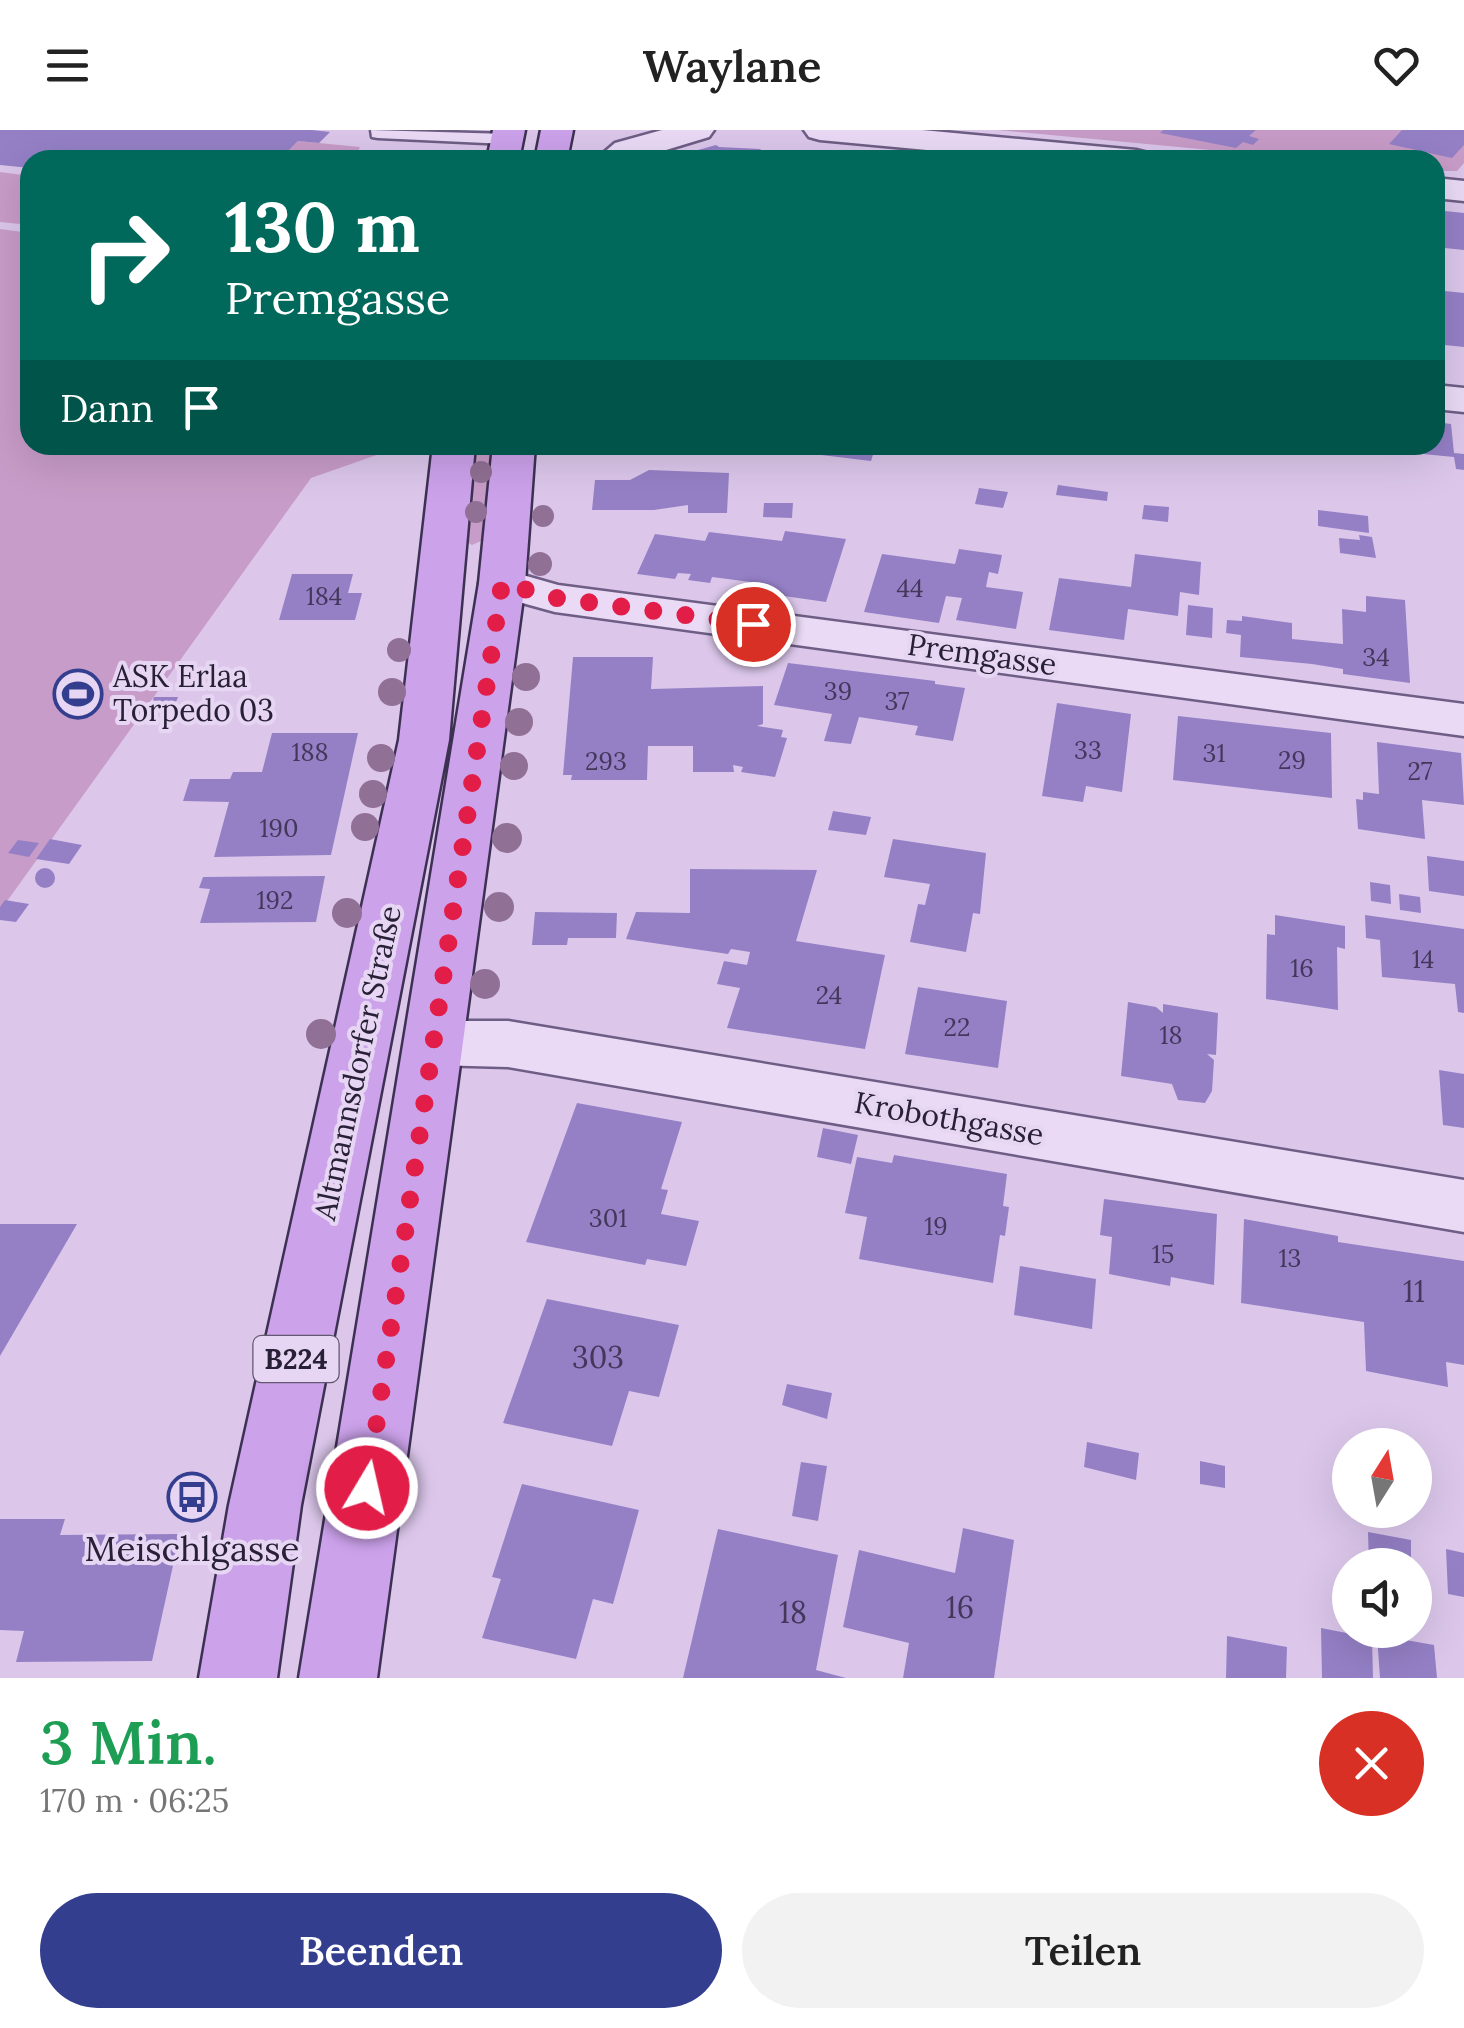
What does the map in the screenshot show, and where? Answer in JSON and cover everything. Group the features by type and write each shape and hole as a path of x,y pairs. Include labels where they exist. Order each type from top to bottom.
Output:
{"main road":[{"name":"Altmannsdorfer Straße","path":"238,1678 266,1504 424,740 453,455"},
{"name":"Altmannsdorfer Straße","path":"338,1678 502,583 513,455"}],"street":[{"path":"634,150 698,130"},
{"path":"820,130 1031,150"},
{"name":"Premgasse","path":"502,583 556,598 1464,720"},
{"name":"Krobothgasse","path":"434,1043 508,1044 1464,1206"}],"lane":[{"path":"381,130 378,133 506,143"},
{"path":"364,1043 434,1043"}],"shaded area":[{"path":"998,130 1464,130 1464,163 1457,171 1445,171 1445,150 1210,150"},
{"path":"298,141 360,147 359,150 289,150"},
{"path":"0,172 20,175 20,224 0,222"},
{"name":"ASK Erlaa Torpedo 03","path":"0,229 20,232 20,455 377,455 311,478 0,911"},
{"path":"470,455 494,455 483,540 472,545 463,540"}],"building":[{"path":"0,130 330,132 319,143 298,141 289,150 20,150 20,167 0,165"},
{"path":"1256,130 1249,136 1259,139 1253,145 1243,142 1236,148 1160,133"},
{"path":"1402,130 1464,130 1464,145 1452,158 1445,156 1445,150 1416,150 1389,144"},
{"path":"716,145 761,149 760,150 698,150"},
{"path":"1445,211 1464,213 1464,250 1445,248"},
{"path":"1445,291 1464,293 1464,347 1445,345"},
{"path":"1445,423 1451,424 1454,453 1464,454 1464,470 1456,469 1454,457 1433,455 1445,455"},
{"path":"821,455 873,455 871,461"},
{"path":"649,470 729,473 727,513 688,513 688,505 654,510 592,510 595,480 630,480"},
{"path":"1058,485 1108,492 1107,501 1056,495"},
{"path":"979,488 1008,492 1003,508 975,504"},
{"path":"764,503 793,503 792,518 763,517"},
{"path":"1144,505 1169,507 1168,522 1142,519"},
{"path":"1318,510 1368,516 1369,533 1318,526"},
{"path":"785,531 846,539 826,602 763,593 766,584 712,577 710,583 688,580 691,574 678,573 675,579 637,574 655,534 705,541 709,532 782,541"},
{"path":"1359,535 1372,537 1376,558 1340,553 1339,538 1360,540"},
{"path":"959,549 1002,555 998,574 989,572 986,587 1023,592 1016,629 956,620 962,598 946,596 939,623 864,612 882,554 955,564"},
{"path":"1135,554 1201,562 1199,595 1180,592 1178,616 1128,609 1124,640 1049,630 1059,578 1131,587"},
{"path":"292,574 353,574 348,593 362,593 355,620 279,620"},
{"path":"1366,596 1405,600 1410,683 1343,674 1343,669 1312,664 1240,657 1241,635 1226,633 1227,620 1242,621 1242,616 1292,623 1292,639 1343,644 1342,609 1366,612"},
{"path":"1188,605 1213,608 1212,638 1186,635"},
{"path":"573,657 653,657 651,689 763,686 763,724 757,726 783,730 781,737 787,738 775,777 741,772 743,767 733,765 734,772 693,772 693,746 648,746 647,780 571,780 572,775 563,775"},
{"path":"788,663 965,688 953,741 915,735 918,726 859,717 851,744 824,741 832,714 774,705"},
{"path":"154,697 178,697 172,712 149,712"},
{"path":"1057,703 1131,714 1122,792 1086,786 1083,802 1042,796"},
{"path":"1178,716 1331,733 1332,798 1173,780"},
{"path":"272,733 358,733 331,855 214,857 229,802 183,801 190,779 230,779 233,772 262,772"},
{"path":"1377,742 1461,753 1464,805 1422,800 1425,839 1358,829 1356,799 1363,800 1363,792 1379,794"},
{"path":"833,811 871,817 866,835 828,830"},
{"path":"50,839 82,845 69,864 36,859"},
{"path":"893,839 986,853 980,914 973,913 966,952 910,942 918,904 925,905 930,884 884,877"},
{"path":"18,840 39,843 29,857 8,853"},
{"path":"1427,856 1464,861 1464,896 1429,891"},
{"path":"45,868 55,878 45,888 35,878"},
{"path":"690,869 817,870 796,941 885,955 865,1049 727,1028 740,988 717,984 724,961 747,965 750,952 731,949 728,954 626,939 636,912 690,913"},
{"path":"325,876 316,922 200,923 210,889 199,888 203,877"},
{"path":"1370,882 1390,885 1391,904 1371,901"},
{"path":"1399,894 1420,897 1421,913 1400,910"},
{"path":"5,900 29,904 16,922 0,920 0,907"},
{"path":"535,912 617,913 616,938 568,938 567,945 532,945"},
{"path":"1275,915 1345,926 1345,949 1337,947 1338,1010 1266,999 1267,934 1275,935"},
{"path":"1365,915 1464,929 1464,1013 1458,1012 1455,984 1382,977 1380,940 1366,938"},
{"path":"918,987 1007,1001 998,1068 905,1054"},
{"path":"1128,1002 1156,1007 1163,1013 1163,1004 1218,1013 1216,1055 1207,1054 1214,1060 1212,1091 1205,1103 1178,1100 1172,1084 1121,1076"},
{"path":"1439,1070 1464,1074 1464,1128 1443,1125"},
{"path":"577,1103 682,1122 661,1189 668,1190 661,1214 699,1221 686,1266 647,1259 645,1265 526,1242"},
{"path":"823,1128 858,1135 851,1164 817,1157"},
{"path":"894,1155 1007,1174 1003,1206 1009,1207 1005,1236 1000,1235 993,1283 859,1259 867,1217 845,1213 857,1157 892,1163"},
{"path":"1104,1199 1217,1214 1214,1285 1171,1277 1170,1286 1109,1274 1112,1237 1100,1235"},
{"path":"1244,1219 1338,1236 1338,1242 1464,1261 1464,1365 1446,1362 1448,1387 1366,1371 1364,1322 1241,1303"},
{"path":"0,1224 77,1224 0,1356"},
{"path":"1020,1266 1096,1279 1092,1329 1014,1315"},
{"path":"547,1299 679,1325 659,1397 629,1391 612,1446 503,1423"},
{"path":"787,1384 832,1393 827,1419 782,1405"},
{"path":"1087,1442 1139,1453 1136,1480 1084,1467"},
{"path":"1200,1461 1225,1466 1225,1488 1200,1484"},
{"path":"801,1462 827,1466 818,1521 792,1516"},
{"path":"522,1484 639,1510 613,1604 593,1599 576,1659 482,1638 501,1579 492,1577"},
{"path":"0,1519 65,1519 60,1535 180,1534 152,1661 16,1662 24,1631 0,1630"},
{"path":"963,1528 1014,1540 994,1678 903,1678 909,1643 843,1627 859,1550 955,1573"},
{"path":"718,1529 838,1555 816,1670 846,1678 683,1678"},
{"path":"1368,1532 1411,1540 1411,1548 1368,1548"},
{"path":"1446,1549 1464,1553 1464,1597 1448,1594"},
{"path":"1321,1628 1332,1630 1332,1648 1372,1648 1373,1678 1322,1678"},
{"path":"1227,1636 1287,1647 1286,1678 1226,1678"},
{"path":"1434,1645 1437,1678 1380,1678 1378,1648"}],"place":[{"name":"ASK Erlaa Torpedo 03","path":"78,694"},
{"name":"Meischlgasse","path":"192,1497"}],"route":[{"path":"367,1488 502,583 556,598 753,624"}]}
